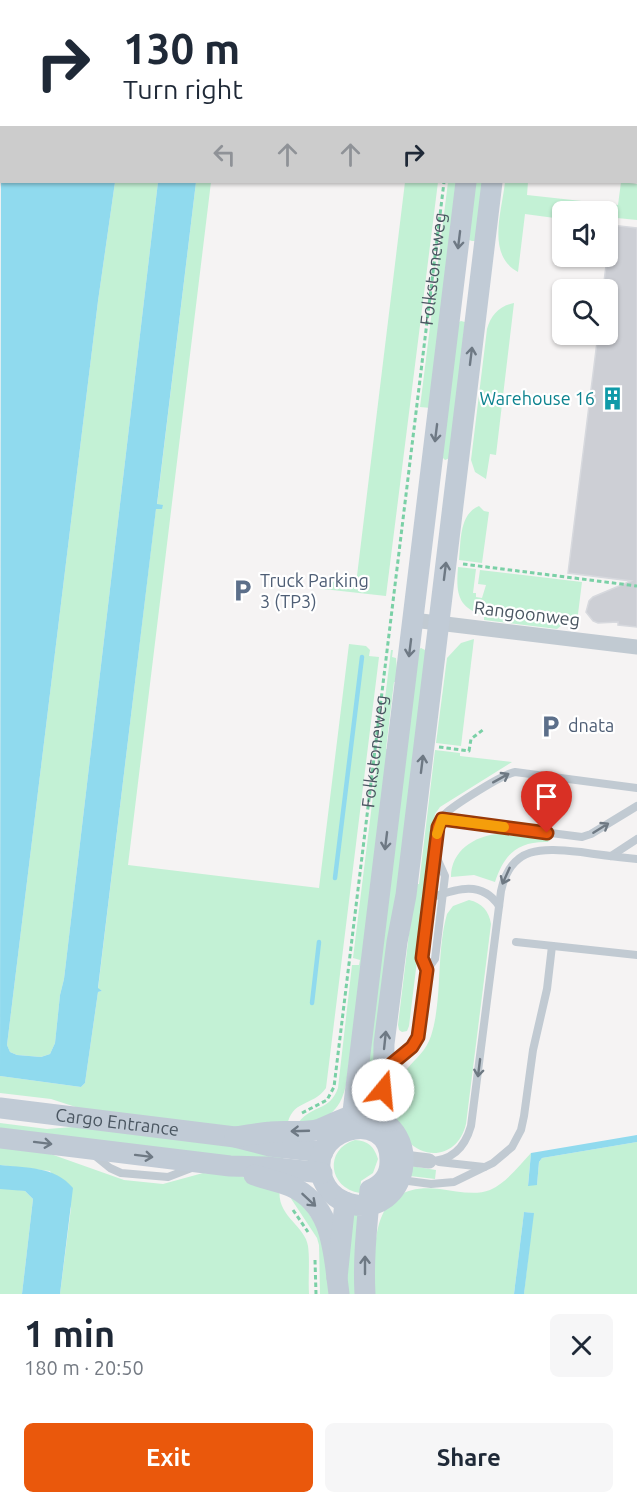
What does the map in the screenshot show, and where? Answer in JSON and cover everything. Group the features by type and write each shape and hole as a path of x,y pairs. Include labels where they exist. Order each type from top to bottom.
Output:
{"street":[{"name":"Folkstoneweg","path":"466,183 467,282"},
{"name":"Folkstoneweg","path":"351,1122 413,620 442,486 467,282 492,183"},
{"name":"Folkstoneweg","path":"383,1122 383,1071 393,974 406,895 446,562 442,486"},
{"name":"Rangoonweg","path":"413,620 637,647"},
{"name":"Cargo Entrance","path":"0,1108 235,1137 270,1146 323,1152"},
{"path":"370,1116 383,1122 398,1138 404,1158 400,1180 387,1197 378,1202 356,1205 345,1202 327,1188 321,1173 323,1152 335,1136 351,1122 370,1116"},
{"name":"Cargo Entrance","path":"235,1137 271,1132 312,1131 351,1122"},
{"path":"351,1122 376,1133 389,1150 390,1167 387,1175 380,1184 370,1190 365,1254 365,1294"},
{"name":"Cargo Entrance","path":"0,1138 202,1163 321,1173"},
{"path":"404,1158 429,1161"},
{"name":"Cargo Entrance","path":"230,1166 287,1185 312,1202 325,1221 333,1243 338,1286"},
{"path":"338,1286 345,1202"}],"lane":[{"path":"427,970 422,958 438,827 449,810 510,773 526,773 637,788"},
{"path":"442,819 582,837 591,834 637,806"},
{"path":"612,856 637,839"},
{"path":"429,1161 442,1160 458,1152 466,1141 471,1125 499,906 506,873 522,856 537,851 554,850 637,859"},
{"path":"383,1071 412,1047 418,1037 427,970 435,959 445,876 435,854"},
{"path":"430,898 463,888 477,889 489,895 499,906"},
{"path":"516,942 637,955"},
{"path":"400,1180 431,1184 451,1183 488,1166 508,1152 521,1130 533,1050 547,989 552,946"},
{"path":"429,1161 477,1167 488,1166"}],"path":[{"name":"Folkstoneweg","path":"294,1132 298,1116 327,1100 334,1087 444,183"},
{"path":"446,562 637,586"},
{"path":"460,750 470,751 471,739 484,729"},
{"path":"287,1185 288,1203 312,1237"},
{"path":"315,1250 316,1294"}],"green space":[{"path":"115,183 158,183 55,1043 50,1054 41,1057 17,1055 10,1052 7,1045 98,301"},
{"path":"196,183 211,183 128,865 319,888 349,644 366,646 370,650 369,656 379,657 326,1088 321,1094 293,1112 287,1127 226,1127 85,1110 51,1099 0,1093 0,1076 81,1087 85,1083 98,992 102,991 98,989 156,508 163,505 157,505"},
{"path":"405,183 438,183 386,596 323,589 324,581 356,584"},
{"path":"448,183 459,183 431,408 420,407"},
{"path":"474,183 485,183 475,241 469,240"},
{"path":"505,183 528,183 527,195 582,201 552,201 552,218 525,214 518,272 502,255 498,232"},
{"path":"621,183 637,184 637,220 618,218"},
{"path":"514,303 496,455 490,454 486,479 475,472 471,460 487,329 496,312"},
{"path":"465,322 450,458 445,460 442,457 457,323"},
{"path":"479,506 489,512 482,563 459,560 464,522 472,510"},
{"path":"458,567 476,569 473,593 476,593 476,597 482,598 486,585 478,584 480,570 582,582 577,622 567,621 557,629 484,620 484,615 468,608 460,598 457,584"},
{"path":"474,639 461,746 436,743 447,658 461,643"},
{"path":"421,648 427,651 373,1109 361,1107 418,650"},
{"path":"391,650 393,650 392,657 396,658 398,682 394,682 386,749 390,750 346,1085 340,1102 330,1114 317,1120 299,1122 309,1113 330,1101 338,1088 352,965 359,965 360,960 353,958"},
{"path":"435,750 460,753 460,756 512,762 440,807 435,814 409,1026 407,1031 402,1032 398,1025 415,884 419,884"},
{"path":"489,835 549,840 528,844 514,851 503,864 495,882 474,875 451,877 455,860 466,846"},
{"path":"469,900 484,908 491,924 466,1124 460,1139 450,1148 438,1153 426,1152 415,1147 405,1138 398,1124 397,1093 404,1073 424,1050 431,1036 437,1006 447,914 453,906"},
{"path":"0,1123 47,1129 86,1126 284,1153 282,1165 0,1131"},
{"path":"355,1140 370,1145 378,1159 373,1173 361,1181 360,1193 349,1190 341,1184 334,1168 338,1151"},
{"path":"637,1142 637,1294 524,1294 533,1213 524,1212 514,1294 374,1294 376,1237 380,1220 388,1206 399,1195 417,1189 484,1192 496,1187 507,1178 531,1153 528,1185 537,1185 539,1162 542,1158"},
{"path":"0,1146 45,1152 124,1180 163,1184 203,1173 239,1176 280,1187 282,1206 302,1232 308,1246 309,1294 60,1294 71,1208 50,1171 0,1165"},
{"path":"411,1166 436,1170 435,1179 410,1176"},
{"path":"0,1189 25,1191 33,1199 22,1294 0,1294"},
{"path":"290,1197 301,1201 324,1238 329,1294 320,1294 317,1238"},
{"path":"348,1212 360,1213 357,1294 346,1294"}],"water":[{"path":"1,183 115,183 98,301 7,1045 10,1052 17,1055 41,1057 50,1054 55,1043 64,979 158,183 196,183 157,504 163,505 162,509 156,509 98,988 102,991 98,992 85,1083 81,1087 0,1076"},
{"path":"637,1135 637,1142 542,1158 539,1162 537,1185 528,1186 531,1153"},
{"path":"0,1165 40,1169 58,1176 73,1188 60,1294 22,1294 33,1199 25,1191 0,1189"},
{"path":"524,1212 534,1213 524,1294 514,1294"}],"building":[{"name":"Warehouse 16","path":"618,226 637,228 637,627 618,625 618,622 598,623 593,621 586,612 589,601 593,597 631,581 568,573 597,345 618,345 618,279 604,279 606,267 618,267"}],"waterway":[{"path":"335,878 362,657"},
{"path":"312,1003 319,942"}],"slow traffic":[{"path":"437,834 442,819 504,827"}],"place":[{"name":"Warehouse 16","path":"613,399"},
{"name":"Truck Parking 3 (TP3)","path":"242,591"},
{"name":"dnata","path":"550,726"}],"route":[{"path":"383,1090 383,1071 412,1047 420,1031 427,970 422,958 438,827 442,819 547,833"}]}
